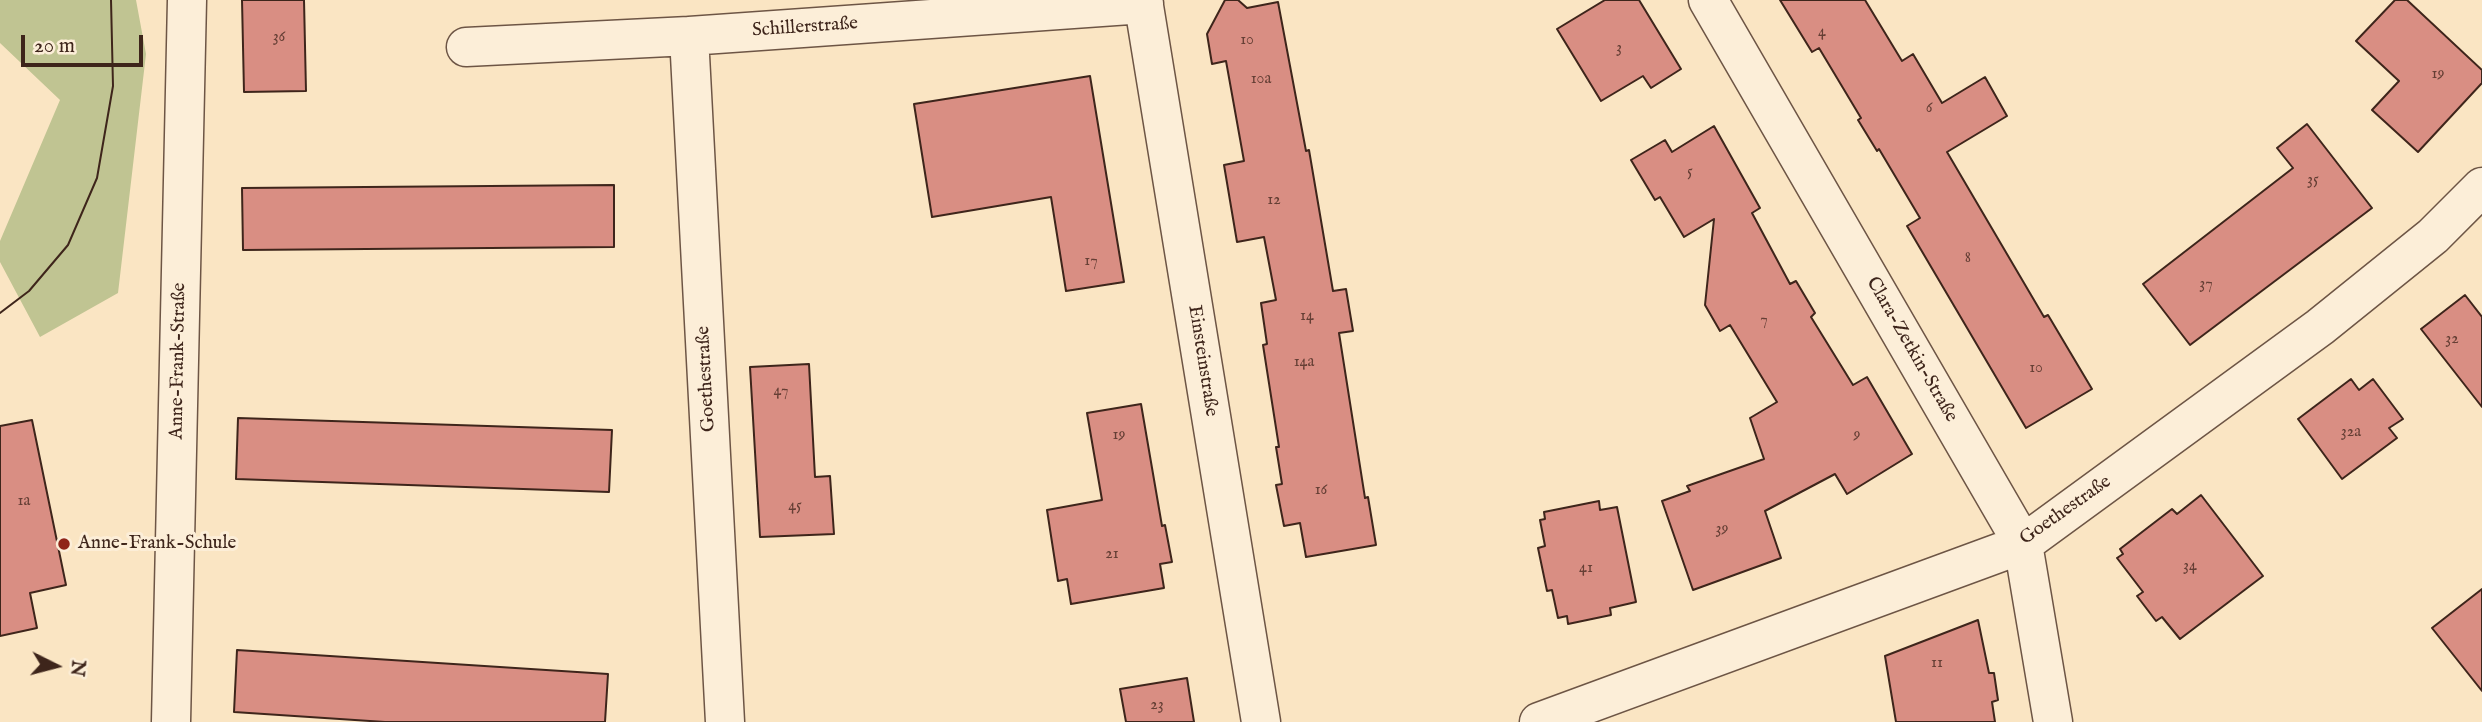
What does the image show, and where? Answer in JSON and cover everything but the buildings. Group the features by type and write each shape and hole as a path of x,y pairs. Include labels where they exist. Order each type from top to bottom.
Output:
{"street":[{"name":"Anne-Frank-Straße","path":"171,722 187,0"},
{"name":"Clara-Zetkin-Straße","path":"1708,0 2023,544 2053,722"},
{"name":"Schillerstraße","path":"466,47 689,36 1143,2"},
{"name":"Einsteinstraße","path":"1143,2 1261,722"},
{"name":"Goethestraße","path":"689,36 725,722"},
{"name":"Goethestraße","path":"1539,722 2023,544 2320,327 2433,236 2482,187"}],"green space":[{"path":"0,0 136,0 146,54 118,293 40,337 0,262 0,241 60,100 0,43"}],"tram line":[{"path":"0,313 29,291 68,245 97,178 113,86 111,0"}],"place":[{"name":"Anne-Frank-Schule","path":"64,544"}]}
